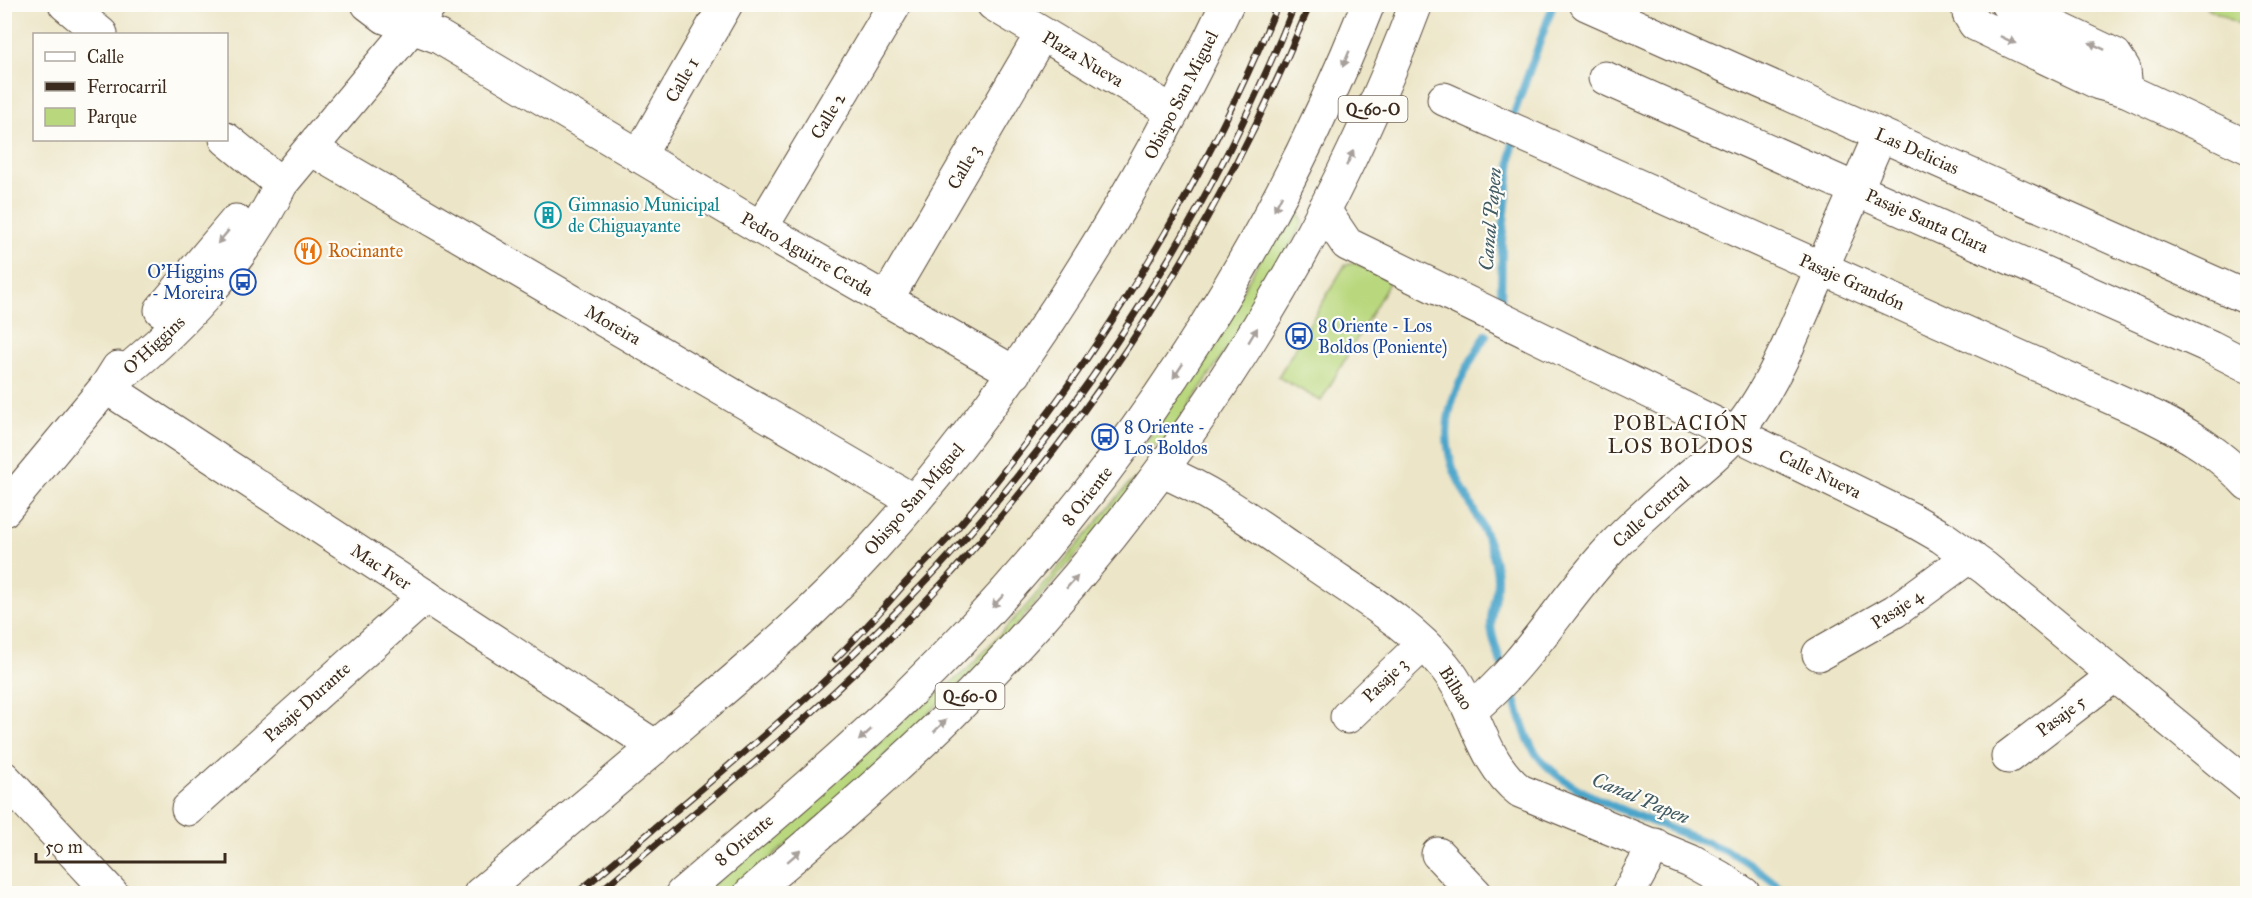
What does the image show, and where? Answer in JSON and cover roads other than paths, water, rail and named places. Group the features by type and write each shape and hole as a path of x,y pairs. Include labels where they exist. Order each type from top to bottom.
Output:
{"street":[{"path":"65,4 100,33"},
{"path":"368,4 385,17 422,16"},
{"name":"Calle 1","path":"639,156 726,4"},
{"name":"Calle 2","path":"761,228 895,4"},
{"name":"Plaza Nueva","path":"993,4 1173,112"},
{"name":"Obispo San Miguel","path":"480,894 790,632 873,547 914,501 1015,373 1116,214 1173,112 1227,4"},
{"name":"8 Oriente","path":"682,894 809,785 907,695 1027,569 1103,476 1150,412 1212,319 1269,220 1347,59 1368,4"},
{"name":"Q-60-O","path":"750,894 888,774 1010,654 1079,574 1162,471 1245,348 1324,210 1370,116 1416,4"},
{"name":"Las Delicias","path":"1587,4 2247,298"},
{"path":"1971,4 1969,14 1976,24 2099,83 2126,90 2247,147"},
{"path":"2007,4 2109,51 2120,61 2124,69 2126,90"},
{"name":"O'Higgins","path":"8,500 106,387 133,345 236,220 281,184 422,16"},
{"name":"Pedro Aguirre Cerda","path":"422,16 439,37 761,228 1015,373"},
{"name":"Calle 3","path":"886,300 1041,34"},
{"name":"Pasaje Santa Clara","path":"1605,78 2211,347 2247,366"},
{"name":"Pasaje Grandón","path":"1444,99 2179,430 2220,457 2247,484"},
{"name":"Calle Central","path":"1471,710 1505,679 1602,558 1626,532 1707,462 1736,433 1776,371 1880,135"},
{"path":"228,141 281,184"},
{"name":"Moreira","path":"311,149 914,501"},
{"name":"Calle Nueva","path":"1304,151 1310,194 1347,244 1909,518 1942,537 1970,556 2247,785"},
{"name":"Mac Iver","path":"106,387 656,747"},
{"name":"Bilbao","path":"1103,476 1132,467 1150,466 1197,486 1251,521 1387,613 1423,644 1445,667 1471,710 1494,762 1504,776 1520,791 1703,867 1744,894"},
{"name":"Pasaje 4","path":"1819,654 1895,611 1970,556"},
{"name":"Pasaje Durante","path":"188,808 426,596"},
{"name":"Pasaje 3","path":"1347,717 1423,644"},
{"name":"Pasaje 5","path":"2008,757 2115,675"},
{"path":"4,778 112,894"},
{"path":"1628,894 1655,846"},
{"path":"1438,854 1476,894"}],"waterway":[{"name":"Canal Papen","path":"1512,119 1552,8"},
{"name":"Canal Papen","path":"1501,300 1502,240 1513,141"},
{"name":"Canal Papen","path":"1486,335 1453,398 1447,432 1448,449 1456,476 1492,551 1497,583 1491,628 1501,663"},
{"name":"Canal Papen","path":"1515,700 1532,747 1547,767 1569,783 1625,811 1736,856 1788,894"}],"railway":[{"path":"835,659 953,533 1002,473 1094,347 1176,214 1247,75 1278,4"},
{"path":"576,894 728,767 838,668 940,566 1003,494 1062,419 1117,341 1168,260 1215,177 1257,91 1295,4"},
{"path":"597,894 742,773 848,679 950,575 1013,502 1073,426 1128,347 1180,265 1227,181 1271,94 1310,4"}],"place":[{"name":"Gimnasio Municipal de Chiguayante","path":"548,215"},
{"name":"Rocinante","path":"308,251"},
{"name":"O'Higgins - Moreira","path":"243,282"},
{"name":"8 Oriente - Los Boldos (Poniente)","path":"1299,336"},
{"name":"8 Oriente - Los Boldos","path":"1105,437"}],"district":[{"name":"POBLACIÓN LOS BOLDOS","path":"1681,434"}]}
